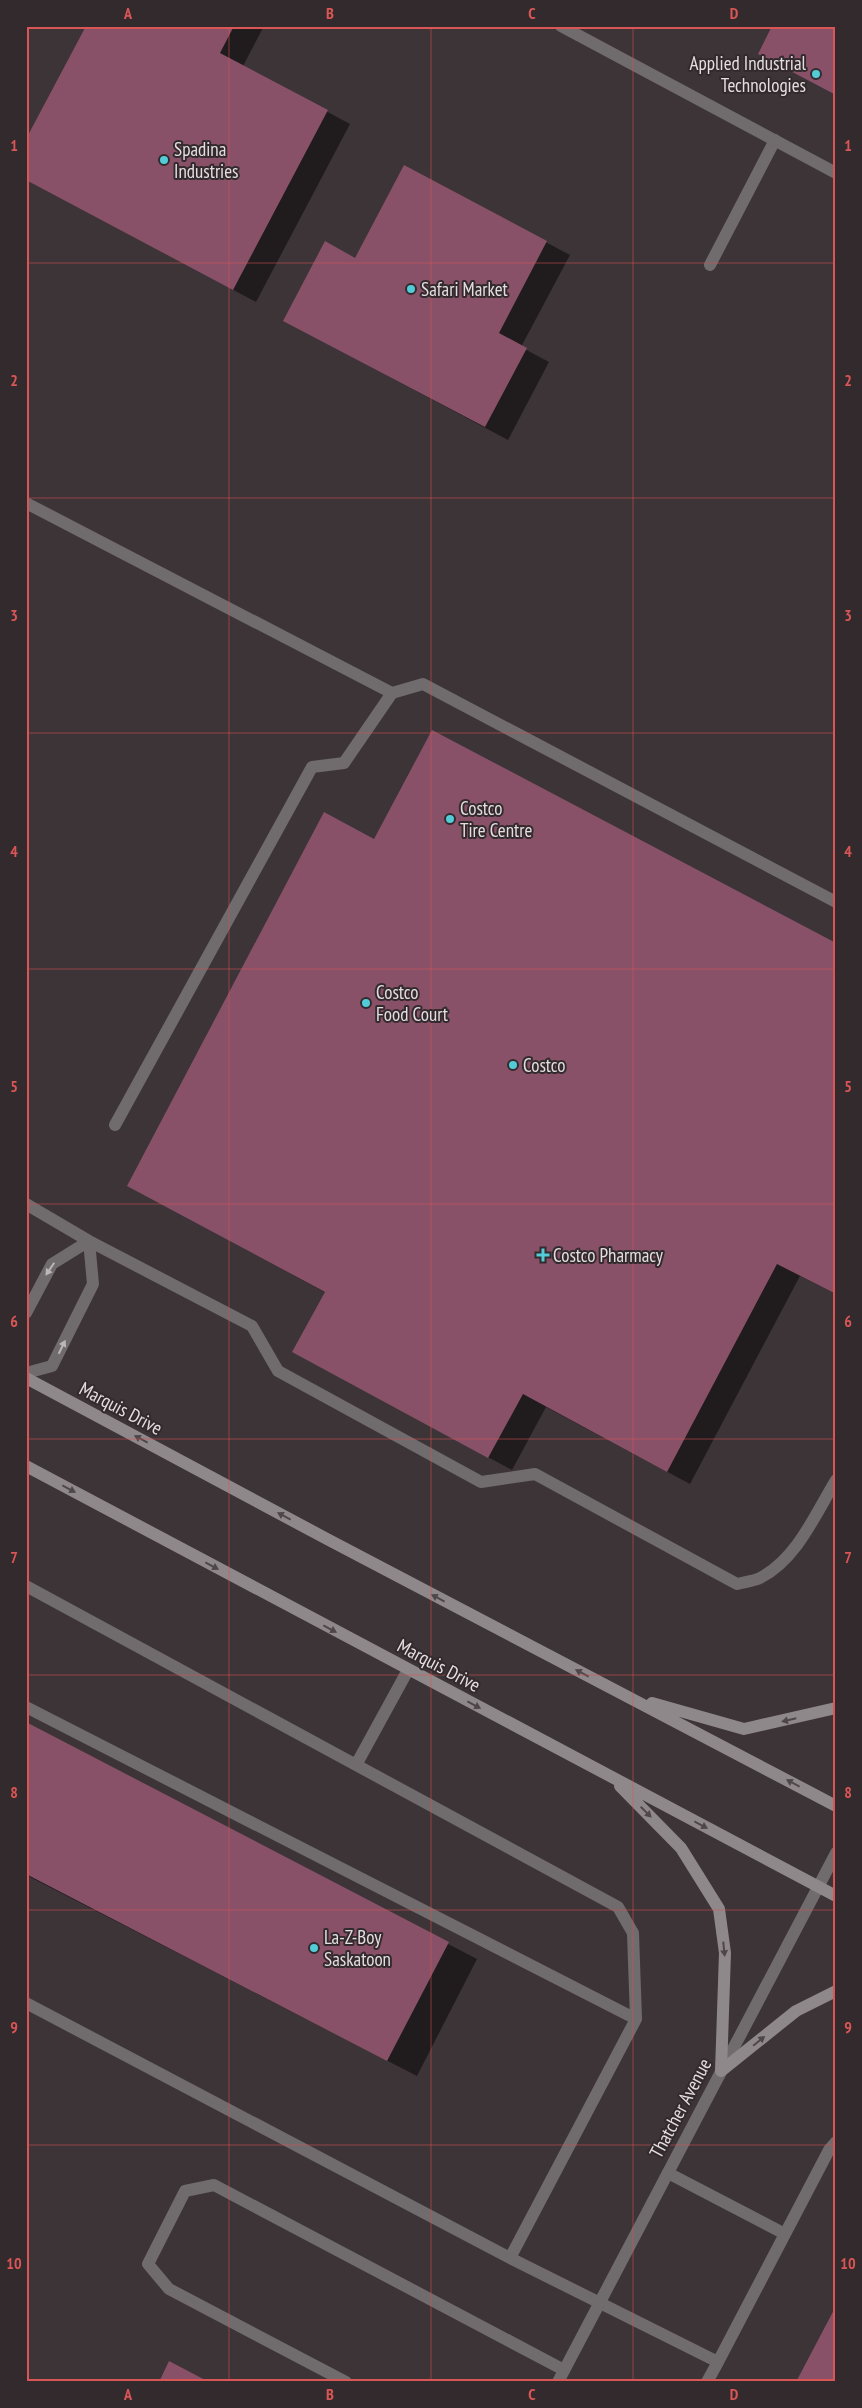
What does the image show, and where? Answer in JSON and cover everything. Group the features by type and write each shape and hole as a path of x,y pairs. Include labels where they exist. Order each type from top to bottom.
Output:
{"main road":[{"name":"Marquis Drive","path":"26,1378 327,1540 836,1806"},
{"name":"Marquis Drive","path":"26,1466 836,1896"},
{"path":"626,1695 744,1729 836,1708"},
{"path":"612,1777 682,1848 719,1910 725,1953 721,2071"},
{"path":"721,2071 796,2011 836,1991"}],"street":[{"path":"562,26 836,173"},
{"path":"710,265 775,140"},
{"path":"26,503 392,693"},
{"path":"115,1125 312,767 344,764 392,693 422,684 836,902"},
{"path":"26,1204 89,1241 252,1326 278,1371 481,1482 535,1474 737,1584 760,1579 779,1564 796,1546 836,1480"},
{"path":"26,1313 52,1264 89,1241"},
{"path":"26,1373 52,1366 93,1284 89,1241"},
{"path":"26,1586 618,1907 633,1933 636,2019 510,2258"},
{"path":"356,1765 408,1670"},
{"path":"26,1707 636,2019"},
{"name":"Thatcher Avenue","path":"561,2376 836,1852"},
{"path":"26,2003 510,2258 718,2362"},
{"path":"707,2382 829,2150 836,2142"},
{"path":"668,2173 785,2234"},
{"path":"346,2382 169,2289 148,2264 185,2191 214,2185 561,2376"}],"building":[{"name":"Spadina Industries","path":"86,26 234,26 220,53 328,110 233,290 26,180 26,139"},
{"name":"Applied Industrial Technologies","path":"772,26 836,26 836,95 758,54"},
{"name":"Safari Market","path":"404,165 547,241 499,333 527,348 485,427 283,321 325,241 355,258"},
{"name":"Costco","path":"432,730 836,943 836,1294 777,1264 667,1472 523,1394 488,1458 292,1352 325,1292 127,1186 324,812 374,839"},
{"path":"26,1722 449,1942 387,2061 26,1874"},
{"path":"836,2306 836,2382 796,2382"},
{"path":"169,2361 209,2382 159,2382"}],"place":[{"name":"Applied Industrial Technologies","path":"816,74"},
{"name":"Spadina Industries","path":"164,160"},
{"name":"Safari Market","path":"411,289"},
{"name":"Costco Tire Centre","path":"450,819"},
{"name":"Costco Food Court","path":"366,1003"},
{"name":"Costco","path":"513,1065"},
{"name":"Costco Pharmacy","path":"543,1255"},
{"name":"La-Z-Boy Saskatoon","path":"314,1948"}]}
